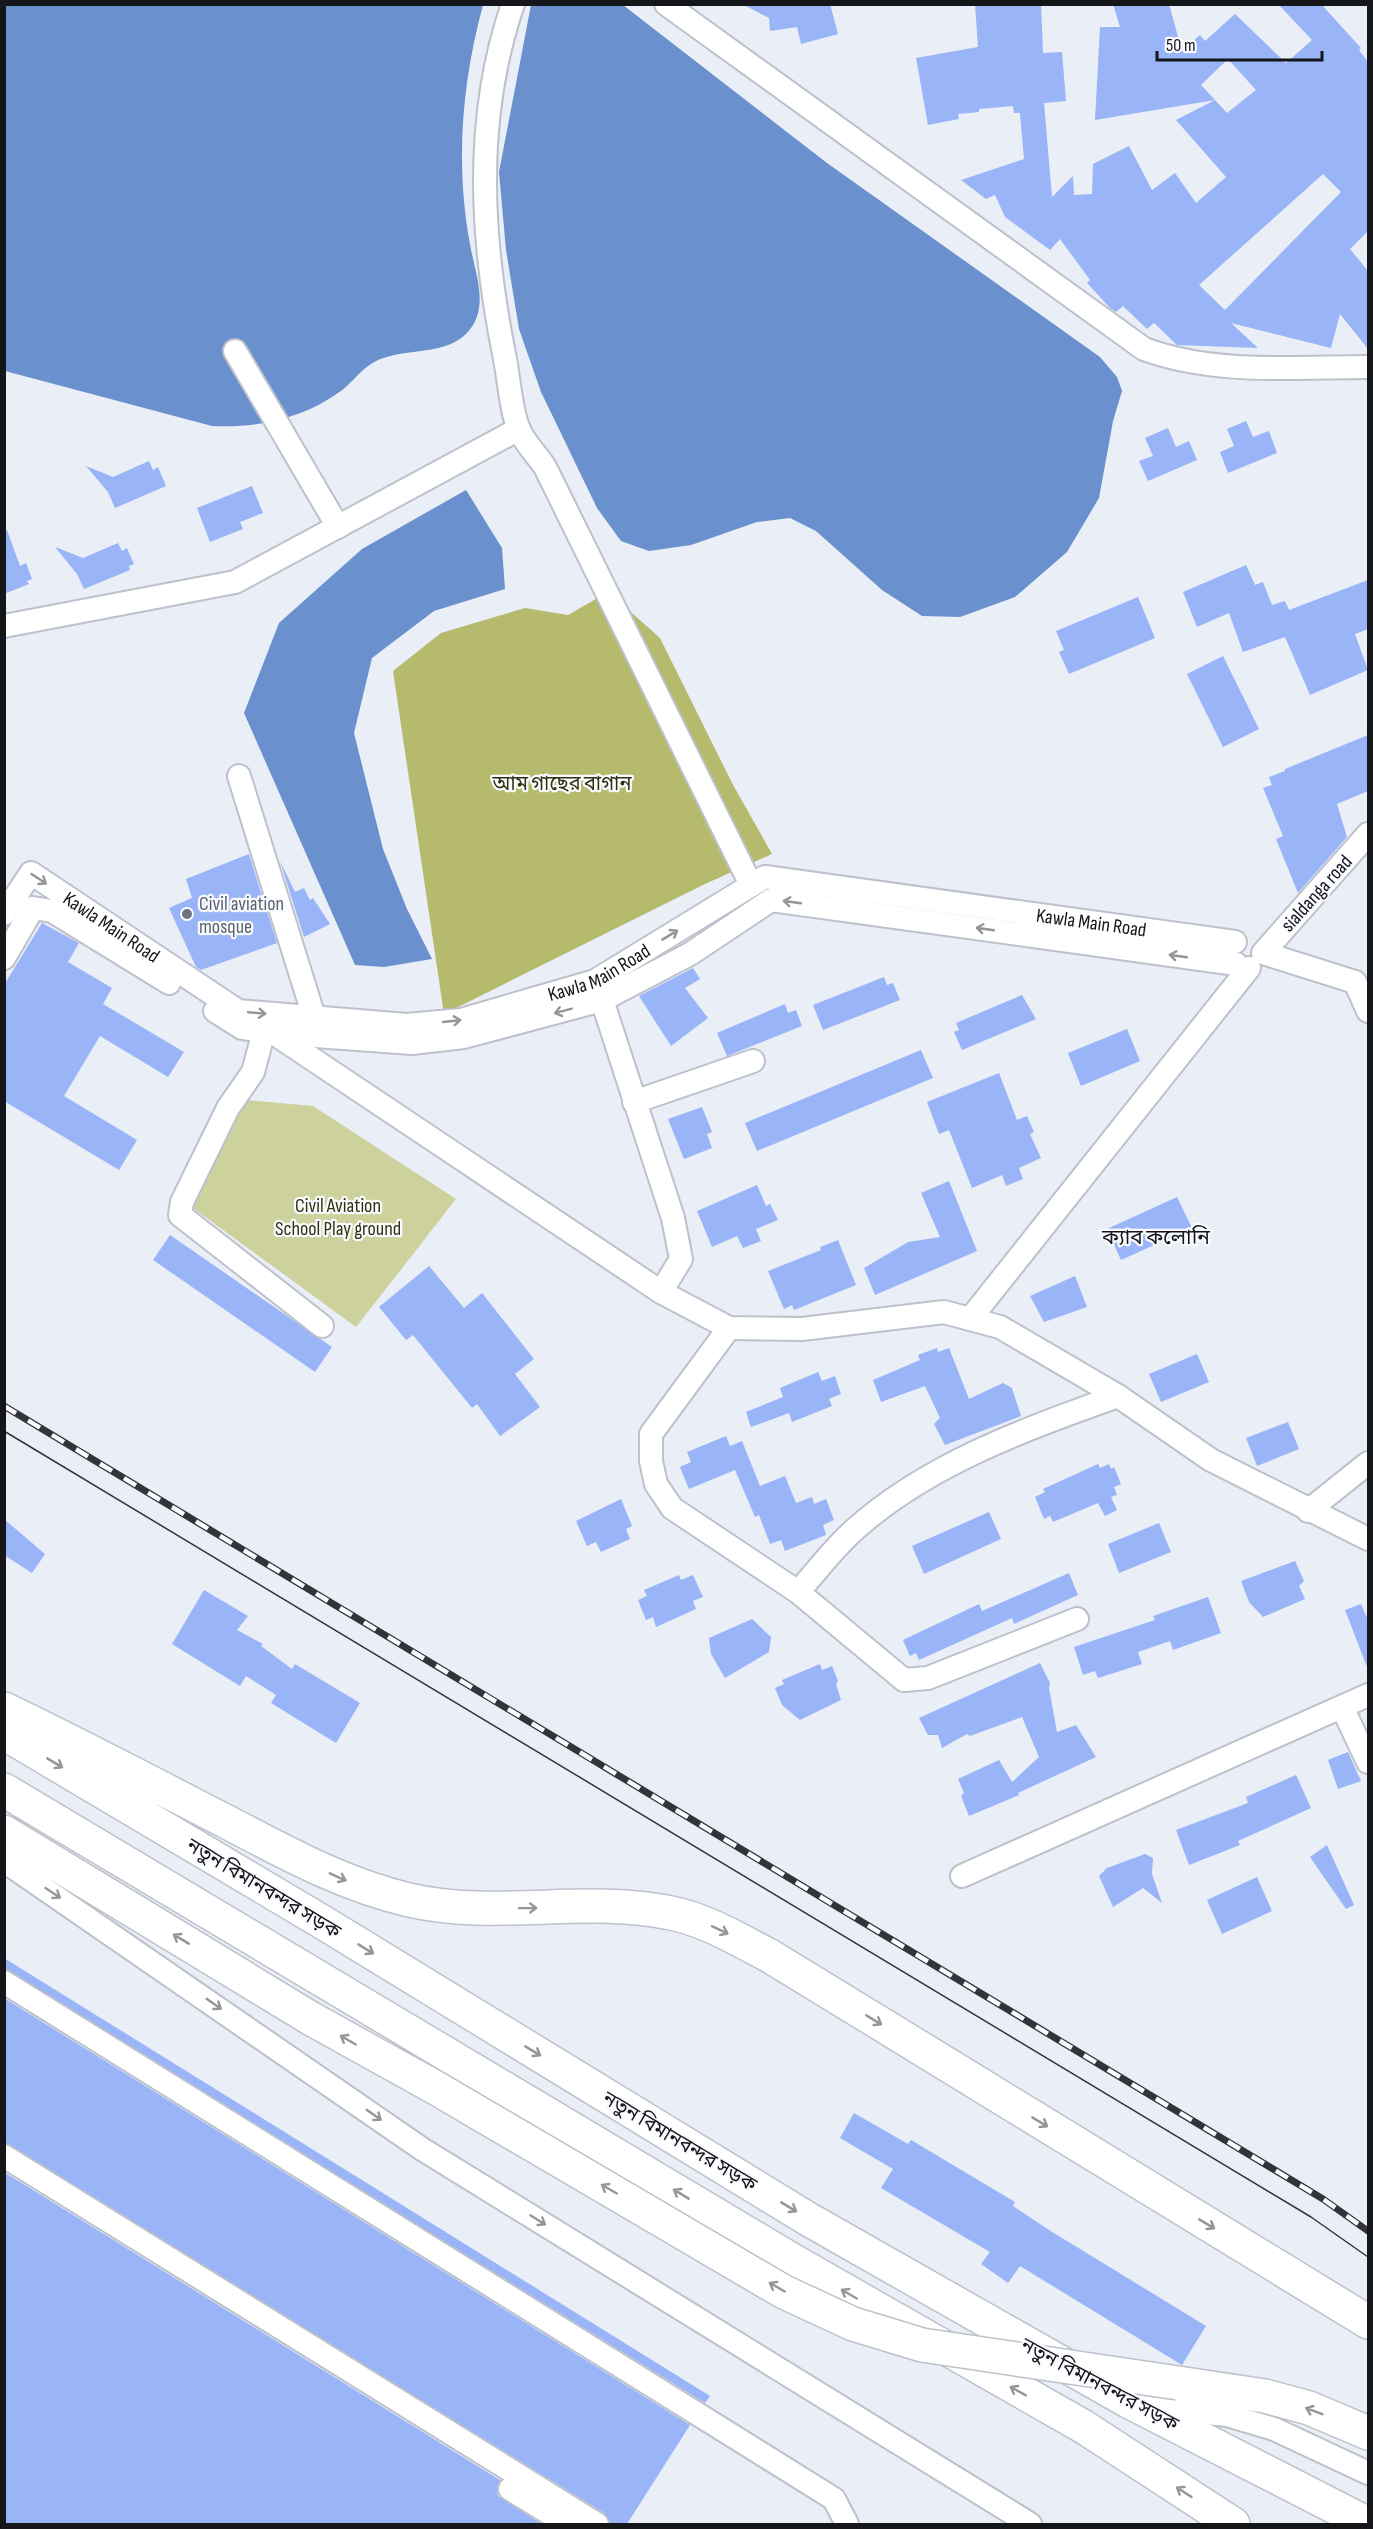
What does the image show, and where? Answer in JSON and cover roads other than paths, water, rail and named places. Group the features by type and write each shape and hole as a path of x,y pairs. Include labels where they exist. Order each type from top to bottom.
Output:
{"highway":[{"path":"4,1693 244,1814 303,1861"},
{"path":"4,1709 303,1861 360,1886 411,1900 467,1909 632,1906 673,1913 715,1928 770,1956 1368,2322"},
{"name":"নতুন বিমানবন্দর সড়ক","path":"4,1733 324,1923 807,2219 1139,2406 1368,2524"},
{"path":"4,1790 790,2259 1084,2427 1233,2524"},
{"path":"4,1832 310,2018 436,2088 784,2292 853,2324 922,2345 963,2353 1265,2396 1309,2408 1368,2433"}],"street":[{"path":"513,4 501,38 491,102 484,176 484,220 492,298 519,429 545,467 752,885"},
{"path":"666,4 1144,349 1176,361 1235,367 1368,367"},
{"path":"235,351 338,526"},
{"path":"4,626 235,582 519,429"},
{"path":"239,776 314,1017"},
{"name":"sialdanga road","path":"970,1318 1246,957 1368,834"},
{"name":"Kawla Main Road","path":"6,908 31,873 238,1011 407,1025 461,1020 595,981 765,877 1246,957"},
{"name":"Kawla Main Road","path":"4,958 33,908 52,911 242,1028 412,1043 464,1037 602,1000 690,954 771,900 1246,957"},
{"path":"1246,957 1362,983 1368,1011"},
{"path":"602,1000 673,1218 681,1259 661,1292"},
{"path":"322,1326 180,1215 182,1202 228,1108 252,1072 269,1032 661,1292 729,1328 802,1329 944,1312 1000,1327 1118,1396 1211,1460 1368,1539"},
{"path":"634,1102 753,1061"},
{"path":"729,1328 651,1434 651,1461 656,1484 672,1508 798,1592 904,1680 928,1678 1077,1618"},
{"path":"896,1673 798,1592 853,1531 903,1492 981,1449 1118,1396"},
{"path":"1308,1510 1368,1463"},
{"path":"962,1876 1368,1695"},
{"path":"1342,1707 1368,1762"},
{"path":"4,1861 422,2149 1030,2524"},
{"path":"4,1982 834,2499 847,2524"},
{"path":"4,2156 597,2524"},
{"path":"4,2170 567,2524"},
{"path":"1139,2406 1227,2415 1274,2429 1368,2473"}],"water":[{"path":"5,5 483,5 470,64 462,154 465,214 478,279 480,302 474,324 466,334 444,347 379,360 368,366 341,391 311,409 280,420 246,425 212,426 5,371"},
{"path":"531,5 623,5 827,163 1100,357 1117,377 1122,391 1113,421 1099,498 1067,552 1015,597 960,617 922,616 882,590 816,531 790,518 757,522 691,545 649,551 621,541 597,508 541,392 519,329 506,250 499,172"},
{"path":"466,490 502,548 505,589 434,611 372,658 354,733 383,849 407,909 432,959 384,967 355,965 244,713 279,623 362,549"}],"tram line":[{"path":"4,1431 1311,2217 1368,2257"}],"railway":[{"path":"4,1406 1323,2199 1368,2231"}],"place":[{"name":"Civil aviation mosque","path":"187,914"}],"district":[{"name":"ক্যাব কলোনি","path":"1156,1237"}],"park label":[{"name":"আম গাছের বাগান","path":"562,783"},
{"name":"Civil Aviation School Play ground","path":"338,1216"}]}
